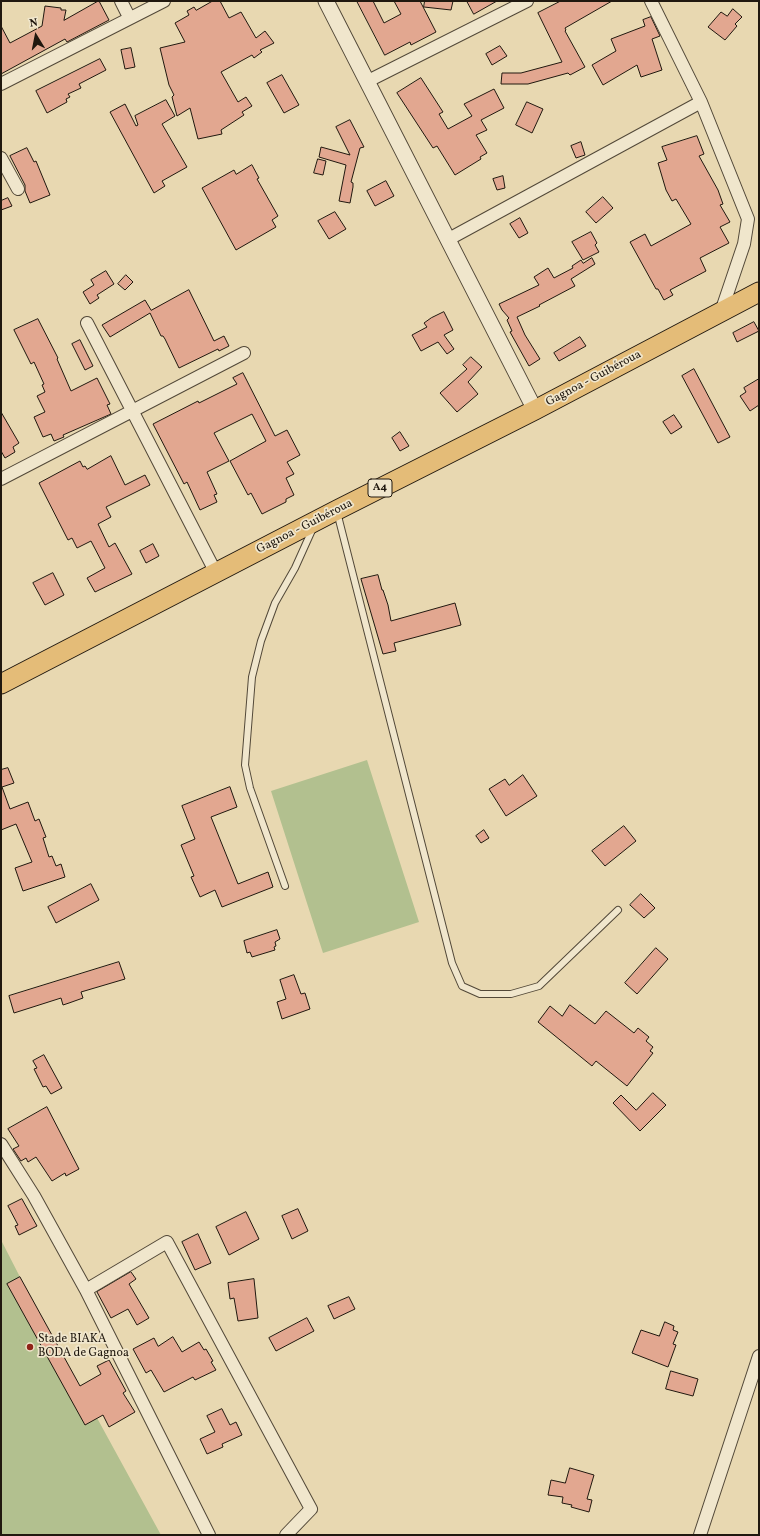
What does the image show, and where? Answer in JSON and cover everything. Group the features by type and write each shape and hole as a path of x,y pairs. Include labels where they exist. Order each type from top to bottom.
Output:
{"main road":[{"name":"Gagnoa - Guibéroua","path":"1,684 337,510 535,410 759,292"}],"street":[{"path":"121,1 129,17"},
{"path":"1,84 129,17 164,1"},
{"path":"326,1 535,410"},
{"path":"368,81 511,5 527,1"},
{"path":"651,1 702,102 748,219 744,244 721,312"},
{"path":"447,240 702,102"},
{"path":"1,158 18,189"},
{"path":"87,323 216,573"},
{"path":"1,479 244,353"},
{"path":"1,1144 34,1196 86,1290 209,1535"},
{"path":"86,1290 167,1242 310,1509 286,1535"},
{"path":"700,1535 759,1356"}],"lane":[{"path":"337,510 452,963 462,986 480,994 511,994 539,986 618,910"},
{"path":"285,886 250,788 245,765 252,677 261,641 275,603 295,568 316,521"}],"green space":[{"path":"367,760 419,922 323,953 271,791"},
{"name":"Stade BIAKA BODA de Gagnoa","path":"1,1240 20,1277 161,1535 1,1535"}],"building":[{"path":"99,1 109,20 67,42 65,39 1,74 1,26 10,43 42,26 45,6 66,10 64,20"},
{"path":"213,1 220,1 229,18 241,12 256,38 265,31 274,43 260,50 262,52 254,58 252,55 221,72 238,102 246,97 252,106 242,112 244,115 221,130 222,134 198,139 190,108 177,116 172,97 174,95 169,85 160,48 185,42 175,23 189,15 187,11 194,7 196,10"},
{"path":"357,1 373,1 384,23 401,14 394,1 420,1 436,32 411,45 410,42 385,55"},
{"path":"425,1 453,1 451,10 424,7"},
{"path":"467,1 497,1 474,14"},
{"path":"561,1 612,1 565,28 565,31 585,67 570,75 568,73 528,84 501,84 502,73 521,73 562,62 538,13"},
{"path":"733,9 742,17 735,24 737,26 725,40 708,27 721,12 727,16"},
{"path":"651,17 660,36 652,39 662,70 641,77 637,65 603,85 592,65 616,51 611,39 645,26 643,20"},
{"path":"500,46 507,56 492,65 486,54"},
{"path":"131,48 135,67 125,69 121,50"},
{"path":"100,59 106,70 79,84 81,88 68,94 70,97 66,99 67,102 47,113 36,91"},
{"path":"282,75 299,105 284,113 267,83"},
{"path":"421,78 443,112 439,114 448,129 472,116 464,104 494,89 504,108 481,120 487,130 476,135 487,153 480,157 481,159 455,175 437,146 433,148 397,93"},
{"path":"166,100 175,116 162,124 187,167 162,181 165,186 154,193 110,112 125,104 136,126 138,125 135,116"},
{"path":"527,102 543,109 532,133 516,125"},
{"path":"350,120 364,147 360,148 351,182 353,183 353,187 350,203 339,201 346,165 319,157 321,147 350,155 336,127"},
{"path":"697,136 704,154 699,156 718,190 723,204 720,205 730,222 720,227 729,243 700,258 706,271 670,290 673,295 664,300 658,289 656,289 630,242 645,234 651,246 691,224 676,199 672,201 666,190 658,163 667,160 662,147"},
{"path":"581,142 585,155 576,158 571,146"},
{"path":"27,148 34,162 36,161 50,195 30,203 25,191 25,185 10,156"},
{"path":"318,159 326,161 323,175 314,173"},
{"path":"252,165 259,178 257,179 278,216 272,220 276,227 236,250 202,188 234,170 236,174"},
{"path":"503,176 505,188 497,190 493,179"},
{"path":"386,181 394,196 375,206 367,191"},
{"path":"603,197 613,208 596,223 586,212"},
{"path":"8,198 12,206 1,210 1,201"},
{"path":"335,212 346,229 329,239 318,221"},
{"path":"520,218 528,233 519,238 510,224"},
{"path":"591,232 597,243 595,245 599,252 583,260 572,242"},
{"path":"592,258 595,264 571,279 575,286 517,317 525,335 540,359 529,366 510,332 512,331 507,320 509,318 499,304 539,285 534,277 548,268 554,278 573,268 572,266 581,260 583,263"},
{"path":"106,271 114,284 97,295 99,298 90,304 83,292 94,285 91,280"},
{"path":"126,275 133,282 125,290 118,284"},
{"path":"189,290 214,341 224,336 229,346 219,351 218,349 179,368 150,313 110,337 102,325 145,300 151,310"},
{"path":"444,312 453,330 444,335 454,349 447,354 438,342 421,351 412,335 427,327 424,323"},
{"path":"38,319 58,358 57,359 71,391 97,378 110,404 107,405 111,414 63,435 64,437 54,441 51,434 43,437 34,417 45,412 37,396 45,392 42,385 44,384 34,362 31,364 14,330"},
{"path":"754,322 759,331 737,342 733,333"},
{"path":"580,337 586,346 559,361 554,353"},
{"path":"80,340 93,366 85,370 72,344"},
{"path":"471,357 482,367 468,382 478,394 457,412 440,393 467,369 463,365"},
{"path":"694,369 730,437 718,443 682,376"},
{"path":"243,373 275,436 287,430 300,455 287,462 294,474 286,478 294,495 286,499 286,502 262,514 251,493 248,495 230,461 266,441 252,414 214,433 229,461 207,472 217,494 214,495 217,502 200,510 187,482 184,484 153,424 198,401 199,403 237,384 233,378"},
{"path":"759,379 759,405 750,411 740,396 746,392 744,388"},
{"path":"1,412 19,443 13,447 15,452 5,458 1,451"},
{"path":"674,415 682,427 671,434 663,422"},
{"path":"400,432 409,446 400,451 392,438"},
{"path":"111,456 125,485 145,475 150,485 106,507 111,517 98,524 109,547 115,543 132,574 95,592 87,578 105,568 91,541 77,548 72,538 68,540 39,483 80,461 83,467 85,466 87,469"},
{"path":"153,544 159,556 146,563 140,551"},
{"path":"53,573 64,595 45,605 33,583"},
{"path":"378,575 388,605 391,621 455,603 461,625 394,643 396,651 383,654 361,579"},
{"path":"8,768 14,783 2,787 10,809 28,802 35,821 39,819 46,837 43,838 49,857 52,856 56,866 61,864 65,877 23,891 15,868 32,862 16,824 1,830 1,770"},
{"path":"523,775 537,796 506,816 489,789 505,779 509,785"},
{"path":"230,787 237,807 211,817 238,884 268,872 273,887 222,907 215,890 200,897 191,877 194,876 181,845 195,839 182,806"},
{"path":"624,826 636,841 605,866 592,851"},
{"path":"484,830 489,838 481,843 476,836"},
{"path":"91,884 99,900 56,923 48,907"},
{"path":"641,894 655,908 644,918 630,905"},
{"path":"277,930 280,939 275,942 275,950 252,957 250,952 247,953 244,941"},
{"path":"656,948 668,959 637,994 625,983"},
{"path":"119,962 125,979 81,992 83,998 63,1005 61,998 14,1013 9,996"},
{"path":"294,975 301,994 305,993 310,1009 282,1019 277,1002 286,999 280,980"},
{"path":"570,1005 595,1024 606,1011 634,1033 638,1028 649,1037 646,1041 653,1047 650,1051 653,1053 627,1086 596,1061 592,1066 538,1022 550,1006 562,1016"},
{"path":"44,1055 62,1088 51,1094 46,1086 43,1087 34,1069 37,1068 33,1061"},
{"path":"653,1093 666,1105 640,1131 613,1103 621,1095 636,1110"},
{"path":"47,1107 79,1169 66,1176 65,1173 52,1181 36,1157 28,1162 26,1158 21,1161 13,1149 19,1146 8,1129"},
{"path":"22,1199 37,1226 19,1235 15,1226 18,1225 8,1206"},
{"path":"298,1209 308,1231 292,1239 282,1216"},
{"path":"246,1212 259,1239 229,1255 216,1227"},
{"path":"198,1234 211,1263 195,1270 182,1242"},
{"path":"131,1272 136,1279 129,1284 149,1318 137,1325 128,1309 111,1318 97,1292"},
{"path":"20,1277 80,1386 101,1374 97,1366 109,1360 126,1391 123,1393 135,1412 109,1427 103,1415 85,1425 7,1284"},
{"path":"254,1279 258,1318 238,1321 234,1298 230,1299 228,1283"},
{"path":"349,1297 355,1309 334,1319 328,1306"},
{"path":"307,1318 314,1331 276,1351 269,1338"},
{"path":"665,1322 674,1326 673,1330 678,1332 673,1344 676,1345 668,1367 632,1353 641,1330 659,1336"},
{"path":"173,1337 182,1352 199,1342 204,1350 206,1349 216,1370 195,1380 193,1377 164,1392 151,1370 146,1373 133,1349 154,1338 158,1346"},
{"path":"671,1371 698,1379 693,1396 666,1389"},
{"path":"222,1409 230,1425 236,1422 242,1435 222,1444 223,1447 207,1454 200,1439 215,1432 207,1416"},
{"path":"570,1468 594,1475 587,1499 592,1500 589,1512 571,1507 572,1505 562,1503 563,1497 548,1495 551,1480 565,1483"}],"place":[{"name":"Stade BIAKA BODA de Gagnoa","path":"30,1347"}]}
